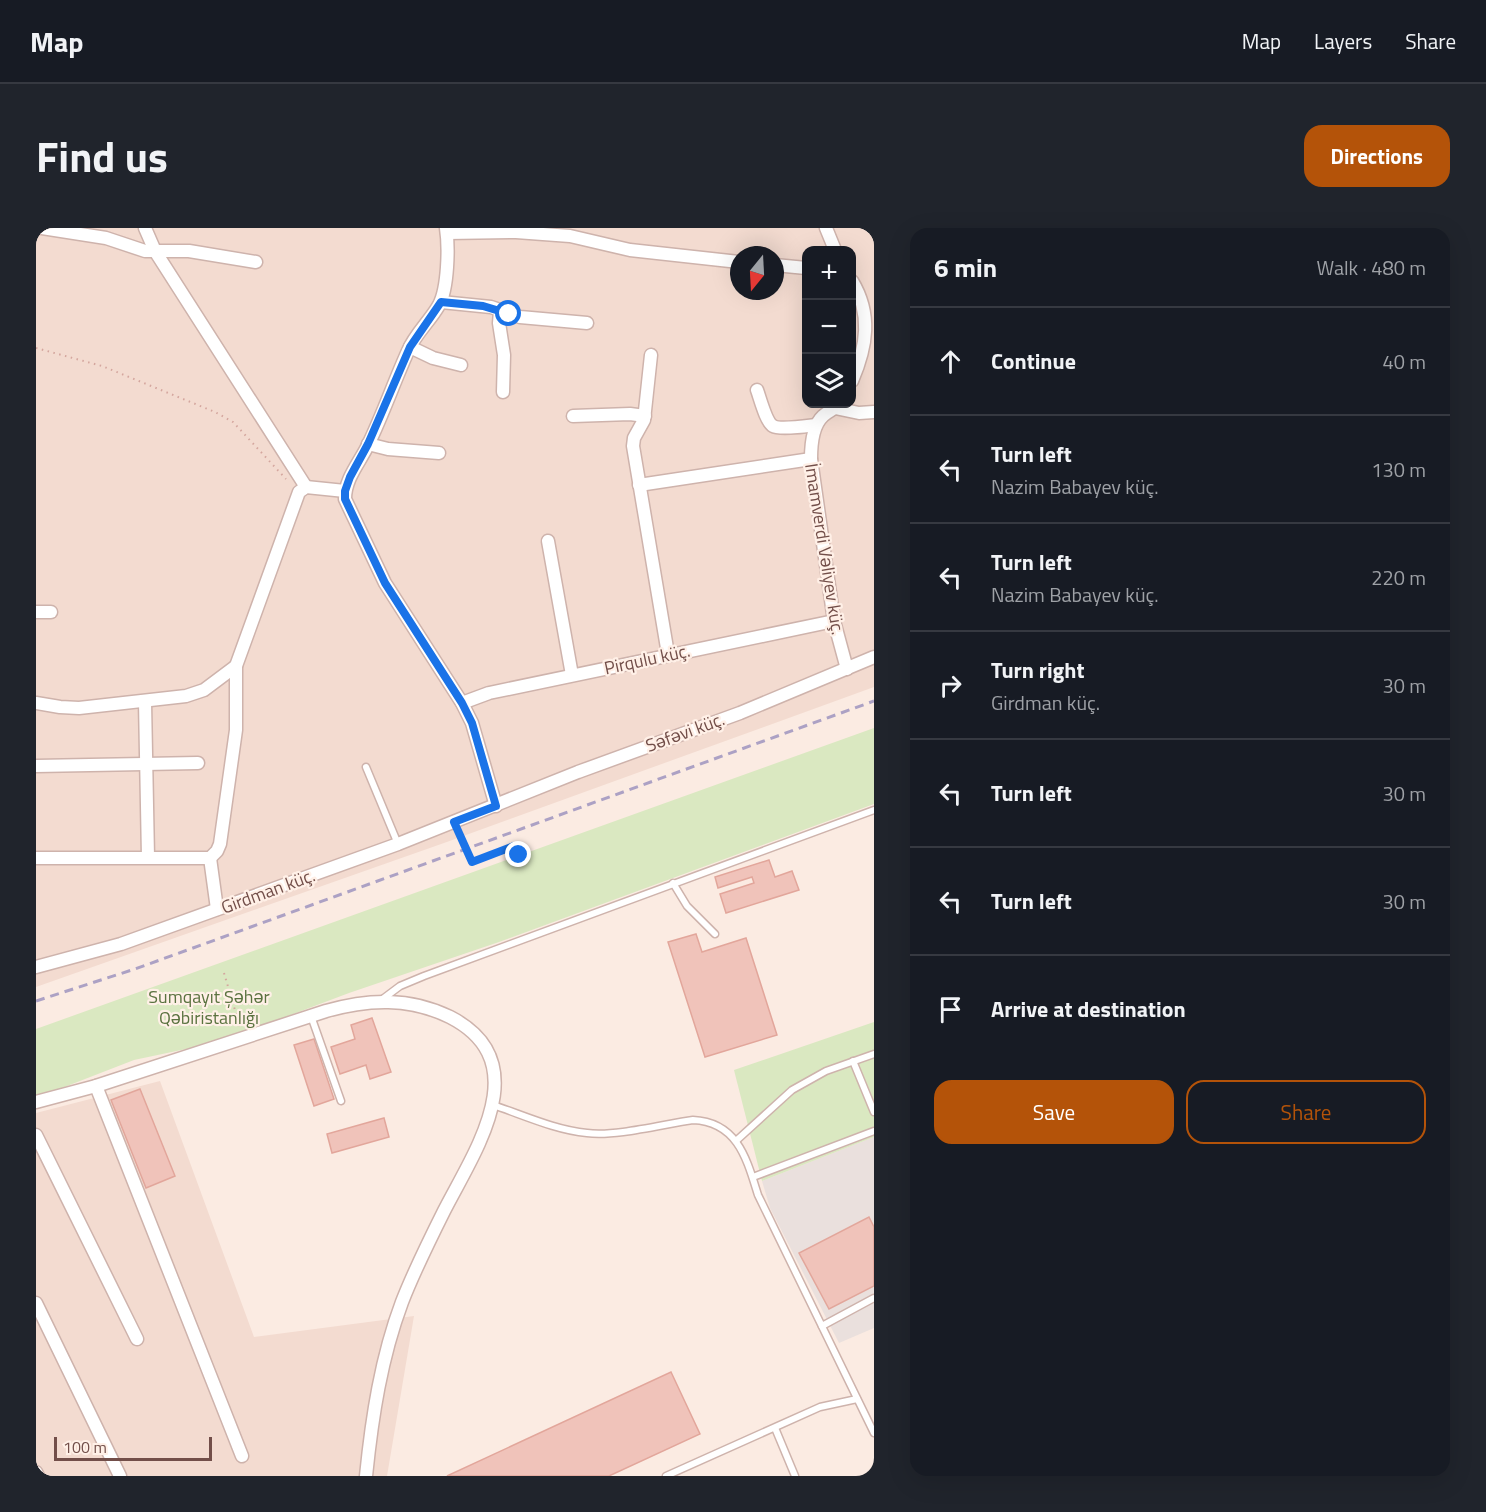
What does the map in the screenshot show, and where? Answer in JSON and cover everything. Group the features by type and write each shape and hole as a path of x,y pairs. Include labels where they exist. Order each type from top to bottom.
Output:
{"street":[{"path":"42,228 106,238 132,248 208,254 256,262"},
{"path":"145,228 155,251 302,489"},
{"path":"826,228 833,246"},
{"path":"496,806 472,723 462,703 385,583 345,499 350,477 368,444 410,347 441,302 445,287 446,231 516,232 570,236 630,250 730,260"},
{"path":"784,266 802,267"},
{"path":"856,288 862,298 870,323 856,368"},
{"path":"441,302 483,306 520,317 587,322"},
{"path":"500,311 499,323 504,354 503,392"},
{"path":"410,347 433,358 461,365"},
{"path":"651,355 645,416 634,438 633,446 668,654"},
{"path":"757,390 773,426 816,425 834,408"},
{"path":"844,408 860,413 874,412"},
{"path":"573,416 630,414 645,416"},
{"name":"İmamverdi Vəliyev küç.","path":"816,425 811,459 834,621 847,669"},
{"path":"368,444 388,449 439,453"},
{"path":"639,485 811,459"},
{"path":"302,489 345,491"},
{"path":"36,858 210,858 217,851 220,844 236,730 236,666 251,619 302,489"},
{"path":"548,541 572,675"},
{"path":"36,612 51,612"},
{"name":"Pirqulu küç.","path":"462,703 489,693 834,621"},
{"name":"Səfəvi küç.","path":"496,806 596,765 740,713 874,657"},
{"path":"36,703 79,708 186,696 204,690 236,666"},
{"path":"145,702 148,857"},
{"path":"36,766 198,763"},
{"name":"Girdman küç.","path":"36,967 121,944 398,844 496,806"},
{"path":"210,858 217,909"},
{"path":"36,1102 96,1086 346,1005 380,1001 417,1005 439,1012 472,1033 485,1048 493,1068 495,1086 493,1105 478,1147 443,1212 401,1306 381,1376 366,1476"},
{"path":"96,1086 242,1456"},
{"path":"36,1135 137,1339"},
{"path":"36,1303 120,1476"},
{"path":"36,1472 38,1476"}],"lane":[{"path":"366,766 398,844"},
{"path":"380,1001 400,986 424,976 874,810"},
{"path":"673,884 687,906 715,934"},
{"path":"311,1016 341,1101"},
{"path":"737,1140 792,1090 826,1071 874,1054"},
{"path":"853,1061 874,1112"},
{"path":"493,1105 585,1133 609,1133 706,1120 737,1140 745,1155 758,1195 874,1433"},
{"path":"753,1178 874,1131"},
{"path":"822,1326 874,1298"},
{"path":"666,1476 820,1407 857,1399"},
{"path":"775,1428 795,1476"},
{"path":"682,1468 686,1476"}],"path":[{"path":"36,348 102,366 215,412 233,423 302,489"},
{"path":"454,822 472,862 514,846 519,855"},
{"path":"224,973 243,1038"}],"shaded area":[{"path":"36,228 874,228 874,687 444,843 36,987"},
{"path":"160,1081 254,1337 414,1316 387,1476 36,1476 36,1113"},
{"path":"874,1137 874,1328 839,1343 770,1208 762,1181"}],"green space":[{"name":"Sumqayıt Şəhər Qəbiristanlığı","path":"874,728 874,804 219,1042 134,1060 36,1096 36,1029"},
{"path":"874,1022 874,1137 762,1181 734,1070"}],"building":[{"path":"769,860 775,877 792,871 799,890 726,913 720,894 754,883 752,877 718,888 715,877"},
{"path":"696,934 702,952 746,938 777,1035 705,1057 668,942"},
{"path":"372,1018 391,1072 370,1079 366,1065 340,1074 331,1047 355,1039 351,1025"},
{"path":"314,1039 334,1099 314,1106 294,1045"},
{"path":"140,1089 175,1176 146,1188 111,1100"},
{"path":"384,1118 389,1137 332,1153 327,1134"},
{"path":"869,1217 874,1227 874,1286 829,1309 799,1253"},
{"path":"671,1372 700,1434 609,1476 447,1476"}],"railway":[{"path":"36,1001 135,969 874,701"}],"route":[{"path":"509,314 483,306 441,302 410,347 368,444 350,477 345,499 385,583 462,703 472,723 496,806 454,822 472,862 514,846 519,855"}]}
